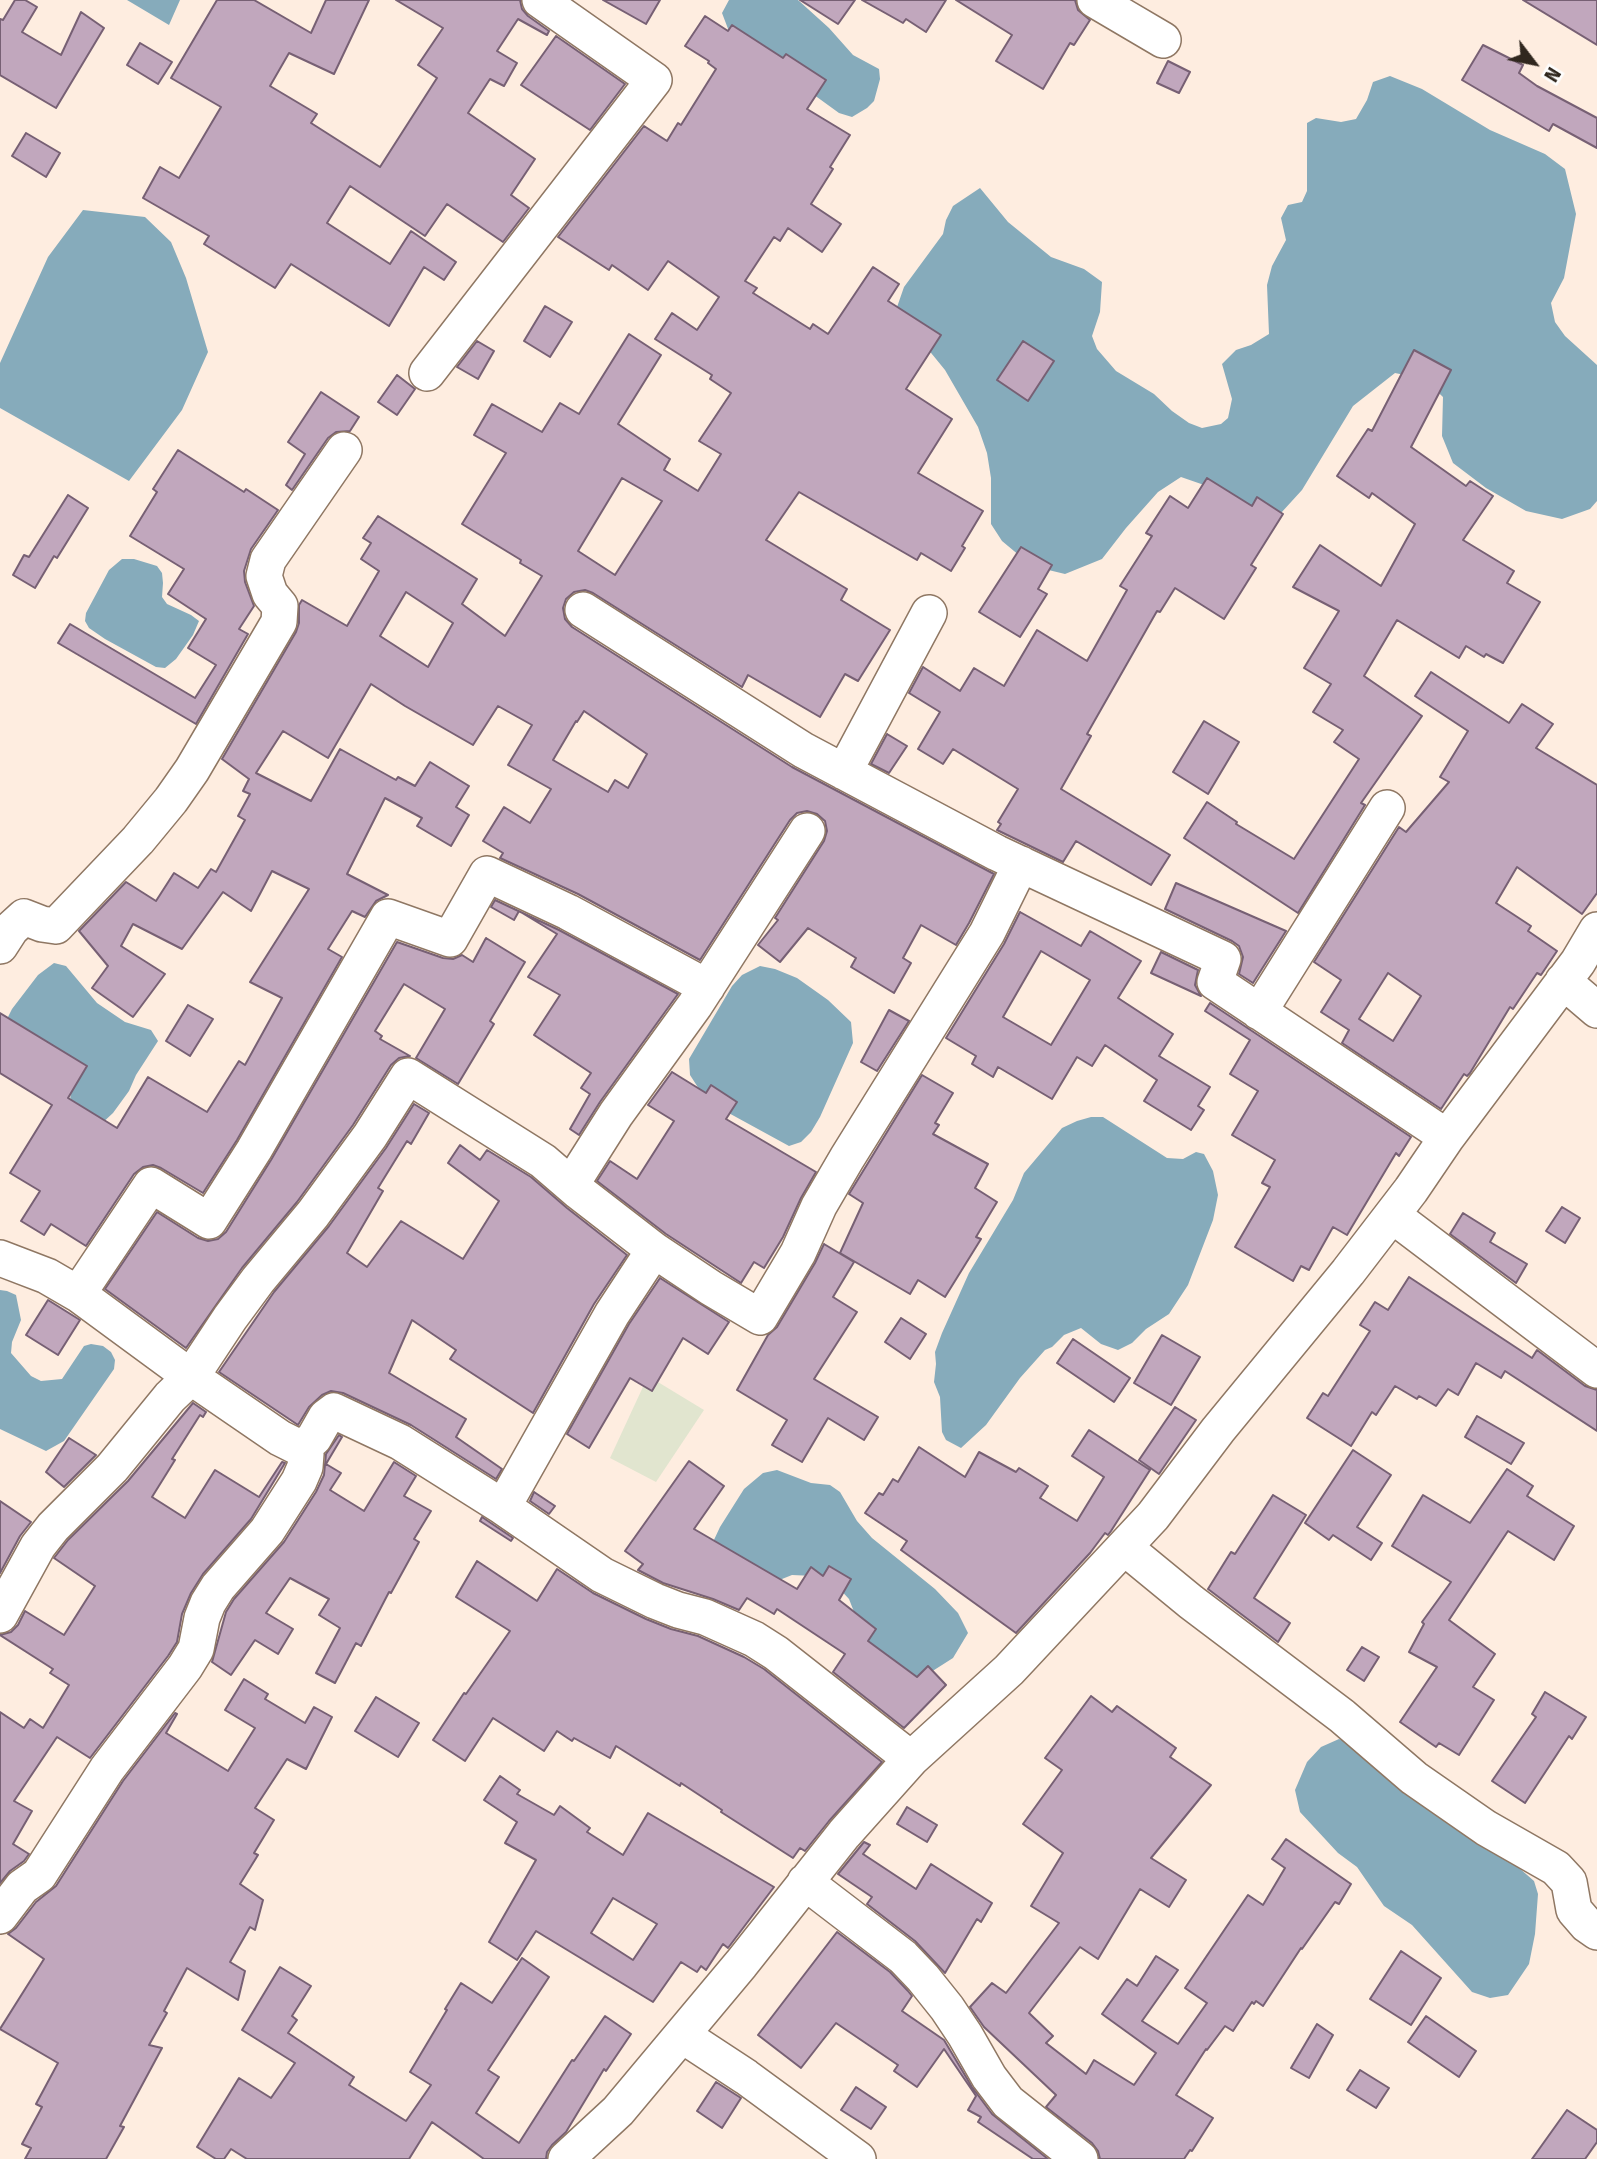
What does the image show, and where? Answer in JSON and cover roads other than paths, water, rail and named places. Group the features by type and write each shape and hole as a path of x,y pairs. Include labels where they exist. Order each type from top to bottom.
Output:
{"street":[{"path":"427,373 654,80 540,0"},
{"path":"1095,0 1163,40"},
{"path":"0,946 24,917 57,926 172,800 279,622 280,607 270,594 264,576 268,560 344,450"},
{"path":"583,610 803,750 1021,864 1223,959 1215,982 1447,1137"},
{"path":"844,772 929,613"},
{"path":"1259,1012 1387,808"},
{"path":"572,1185 616,1114 707,987 807,831"},
{"path":"0,1615 38,1546 53,1527 112,1468 170,1397 191,1377 258,1280 313,1214 370,1136 408,1076 525,1149 654,1250 760,1317 798,1253 819,1206 847,1158 987,933 1021,864"},
{"path":"78,1294 151,1185 208,1221 254,1150 388,917 450,939 487,874 568,912 707,987"},
{"path":"566,2159 618,2111 844,1834 911,1759 1009,1670 1153,1516 1218,1430 1392,1215 1563,981 1597,930"},
{"path":"1563,981 1597,1010"},
{"path":"1392,1215 1597,1370"},
{"path":"503,1507 612,1314 654,1250"},
{"path":"0,1258 47,1276 78,1294 191,1377 280,1438 296,1446 304,1447 314,1438 326,1417 334,1411 416,1451 602,1575 655,1601 705,1617 754,1639 776,1653 911,1759"},
{"path":"0,1916 22,1887 39,1875 107,1769 185,1667 196,1649 208,1603 218,1587 267,1531 299,1481 305,1467 304,1447"},
{"path":"1124,1547 1191,1602 1323,1701 1414,1778 1486,1828 1556,1868 1569,1882 1574,1910 1597,1933"},
{"path":"805,1882 903,1957 947,2008 989,2077 1009,2102 1080,2159"},
{"path":"682,2035 746,2077 858,2159"}],"water":[{"path":"127,0 180,0 169,25"},
{"path":"729,0 798,0 829,28 853,55 879,69 880,79 874,101 852,117 839,113 730,34 722,13"},
{"path":"1390,76 1422,89 1490,130 1545,154 1565,169 1576,214 1564,278 1551,303 1555,322 1565,336 1597,365 1597,501 1590,509 1562,519 1526,511 1486,488 1453,463 1442,436 1443,397 1424,379 1395,373 1353,406 1302,490 1281,513 1245,510 1207,486 1181,477 1158,492 1102,559 1065,574 1032,566 1002,541 991,524 991,478 987,453 978,427 945,370 896,310 904,287 943,234 953,206 980,188 1008,222 1051,257 1084,269 1102,282 1100,312 1092,336 1097,349 1116,371 1154,394 1189,423 1202,428 1221,424 1228,418 1232,399 1222,364 1236,350 1269,334 1267,285 1272,266 1286,240 1281,218 1288,205 1302,202 1307,191 1307,123 1316,118 1341,122 1356,119 1373,82"},
{"path":"83,210 145,217 171,242 186,278 208,352 182,410 129,481 0,408 0,363 48,257"},
{"path":"122,559 134,559 157,566 162,573 162,597 167,604 199,621 193,635 176,659 165,668 156,667 105,639 89,628 85,621 86,613 109,570"},
{"path":"54,963 66,966 97,1003 125,1022 151,1030 158,1041 129,1091 113,1113 99,1126 70,1104 71,1088 4,1025 12,1009 38,975"},
{"path":"760,966 797,978 828,1000 851,1022 853,1043 820,1117 801,1142 789,1146 725,1111 699,1089 690,1075 689,1059 732,986 742,975"},
{"path":"1091,1117 1103,1117 1167,1158 1183,1159 1196,1152 1204,1154 1213,1171 1218,1195 1213,1220 1188,1285 1169,1314 1146,1329 1132,1343 1118,1350 1101,1344 1081,1328 1064,1335 1045,1350 1020,1378 986,1425 961,1448 946,1440 942,1432 940,1397 934,1382 935,1352 942,1333 969,1273 1013,1200 1024,1173 1062,1128"},
{"path":"0,1290 16,1295 21,1320 12,1342 11,1353 31,1376 41,1381 62,1379 84,1346 91,1344 103,1346 111,1352 115,1360 114,1369 64,1441 46,1451 0,1429"},
{"path":"777,1470 811,1483 830,1485 840,1492 857,1521 872,1538 935,1589 958,1613 968,1633 953,1658 917,1678 865,1640 849,1599 836,1585 814,1576 792,1575 777,1581 713,1542 744,1489 763,1473"},
{"path":"1339,1739 1362,1747 1479,1833 1534,1881 1538,1894 1535,1934 1529,1964 1508,1995 1490,1998 1472,1992 1412,1925 1384,1906 1357,1867 1338,1853 1300,1812 1295,1790 1307,1762 1321,1747"}]}
